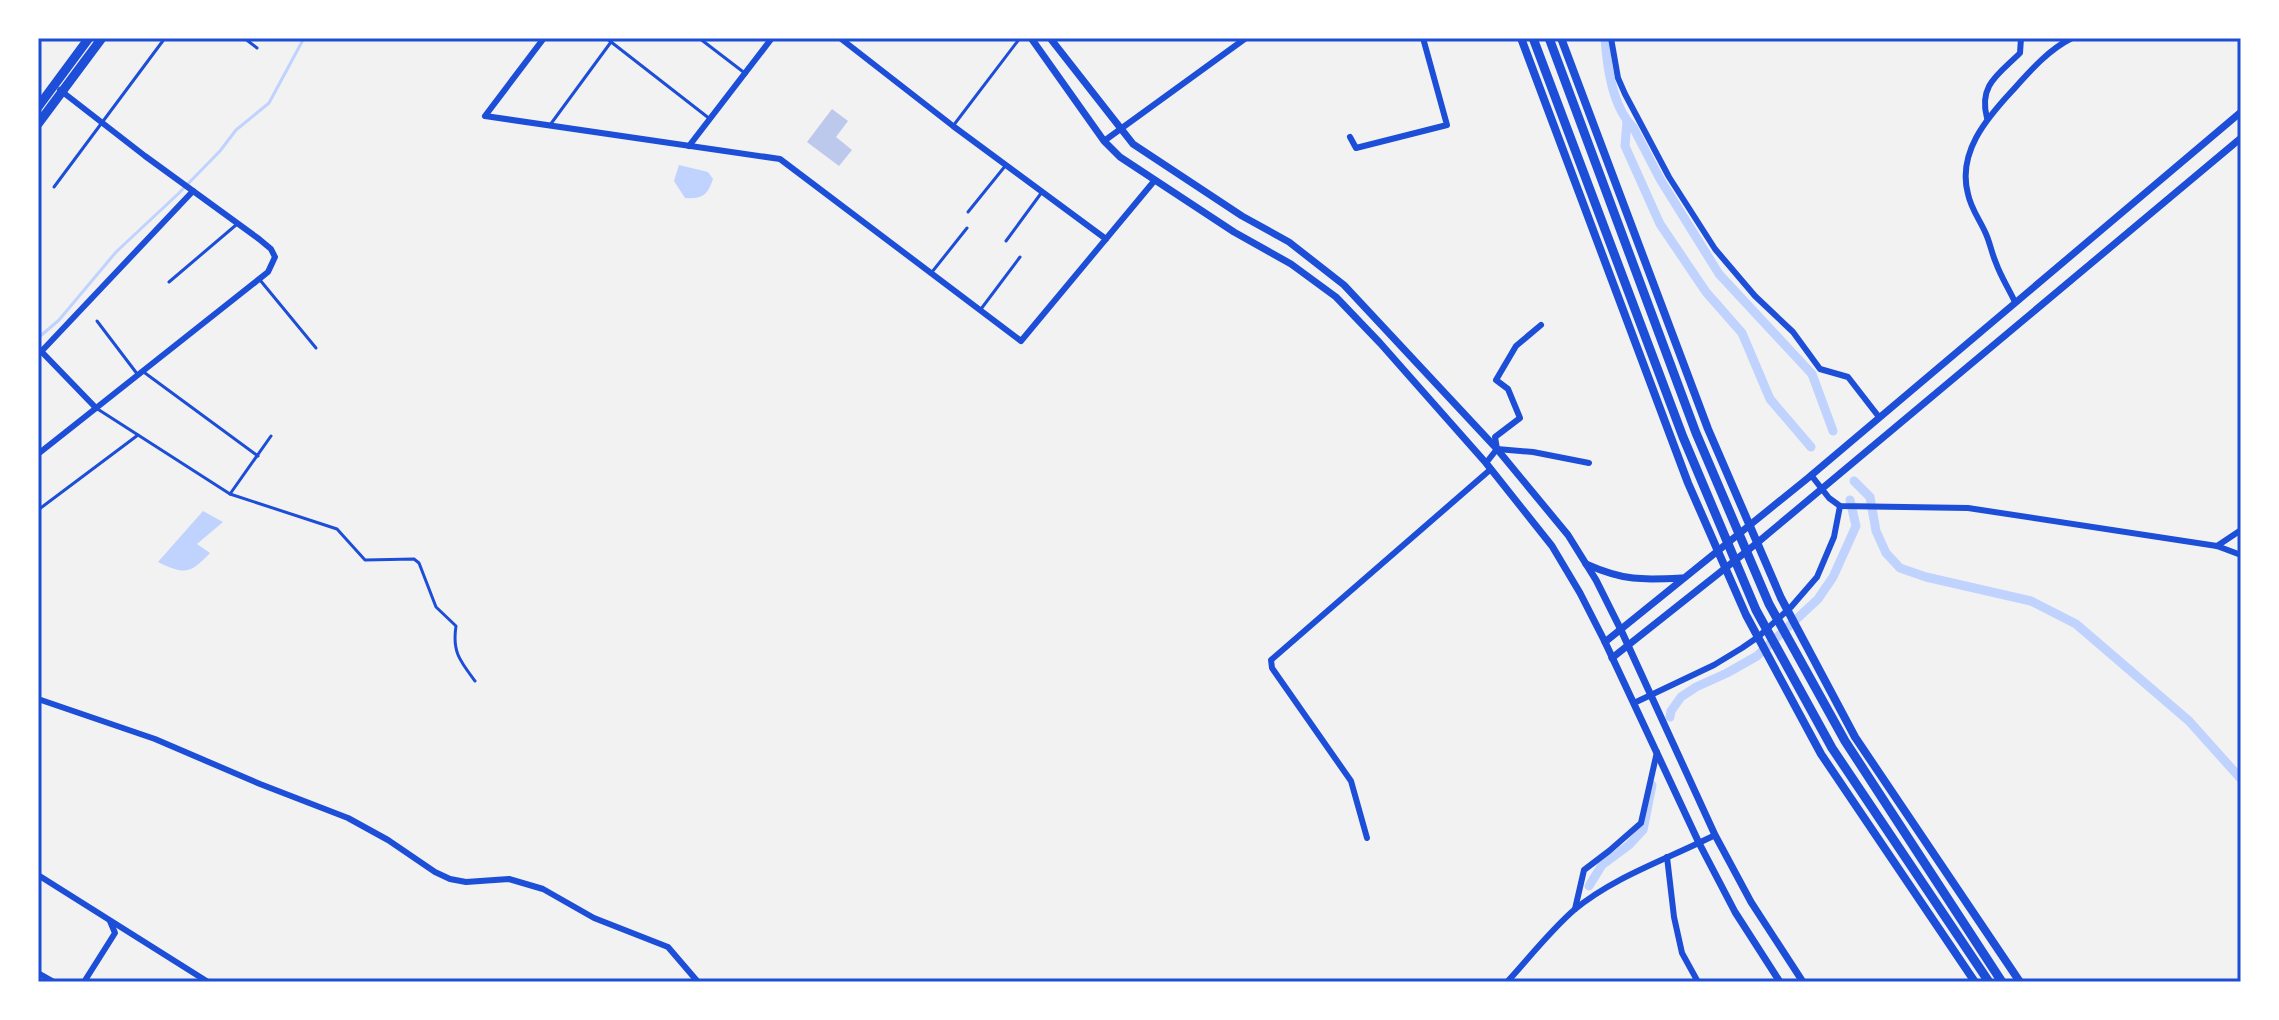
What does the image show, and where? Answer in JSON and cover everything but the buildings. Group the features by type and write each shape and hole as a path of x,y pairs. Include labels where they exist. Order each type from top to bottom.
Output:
{"main road":[{"path":"38,124 89,38"},
{"path":"38,107 102,38"},
{"path":"1521,38 1688,483 1759,639 1821,754 1975,982"},
{"path":"1533,38 1683,437 1756,610 1832,748 1989,982"},
{"path":"1549,38 1696,433 1769,604 1845,741 2002,982"},
{"path":"1561,38 1708,429 1788,612 1855,737 2020,982"}],"street":[{"path":"544,38 485,116 780,159 1021,341 1155,180"},
{"path":"689,146 772,38"},
{"path":"840,38 1106,239"},
{"path":"1031,38 1104,141 1120,157 1234,232 1291,264 1336,297 1489,466 1552,546 1580,593 1699,843 1735,912 1780,982"},
{"path":"1050,38 1133,144 1242,216 1289,242 1344,285 1497,449 1568,535 1621,630 1715,835 1751,902 1803,982"},
{"path":"1104,141 1246,38"},
{"path":"1350,137 1356,148 1447,125 1423,38"},
{"path":"1611,38 1618,78 1625,94 1669,177 1715,249 1755,296 1793,332 1820,369 1848,377 1879,417"},
{"path":"1987,118 1985,89 2020,53 2021,38"},
{"path":"2015,302 1967,191 1966,173 1972,143 1987,118 2048,53 2072,38"},
{"path":"38,454 268,272 275,257 271,249 238,223 58,88"},
{"path":"1605,642 1811,475 2241,112"},
{"path":"1612,658 1757,543 2241,138"},
{"path":"96,408 39,350 191,189"},
{"path":"1367,838 1351,781 1272,668 1271,660 1489,466 1497,449 1495,437 1520,418 1508,389 1496,380 1516,346 1541,325"},
{"path":"1497,449 1533,452 1589,463"},
{"path":"1811,475 1829,498 1843,506 1968,508 2217,546 2241,555"},
{"path":"1634,703 1714,665 1759,639 1788,612 1817,577 1843,506"},
{"path":"2217,546 2241,530"},
{"path":"1586,564 1620,577 1641,580 1685,578"},
{"path":"38,699 155,739 348,818 450,879 466,882 509,879 543,889 594,918 668,947 698,982"},
{"path":"1575,909 1584,870 1641,823 1657,752"},
{"path":"1507,982 1575,909 1608,886 1715,835"},
{"path":"1667,857 1682,953 1698,982"},
{"path":"38,875 208,982"},
{"path":"84,982 115,933 110,921"},
{"path":"38,973 54,982"}],"lane":[{"path":"54,187 165,38"},
{"path":"244,38 257,48"},
{"path":"606,38 710,119"},
{"path":"699,38 746,74"},
{"path":"953,126 1020,38"},
{"path":"550,125 611,42"},
{"path":"968,212 1006,165"},
{"path":"1006,241 1042,192"},
{"path":"169,282 238,223"},
{"path":"931,273 967,228"},
{"path":"980,310 1020,257"},
{"path":"259,279 316,348"},
{"path":"97,321 140,373 258,456"},
{"path":"96,408 230,494 337,529 365,560 414,559 419,563 436,607 456,626 455,649 458,658 475,681"},
{"path":"38,510 138,435"},
{"path":"230,494 271,436"}],"water":[{"path":"679,165 708,172 713,179 706,193 696,198 685,198 674,181"},
{"path":"203,511 223,522 197,544 210,553 187,570 158,562"}],"waterway":[{"path":"38,338 59,320 116,252 178,194 236,130 269,103 304,38"},
{"path":"1605,38 1615,97 1660,179 1719,274 1812,374 1833,431"},
{"path":"1627,121 1625,146 1660,224 1706,292 1742,333 1770,399 1811,447"},
{"path":"1854,481 1870,497 1876,531 1886,553 1900,568 2031,601 2076,624 2189,721 2241,779"},
{"path":"1670,717 1681,697 1757,656 1818,599 1833,577 1856,526 1850,500"},
{"path":"1589,886 1602,865 1643,830 1652,785"}]}
